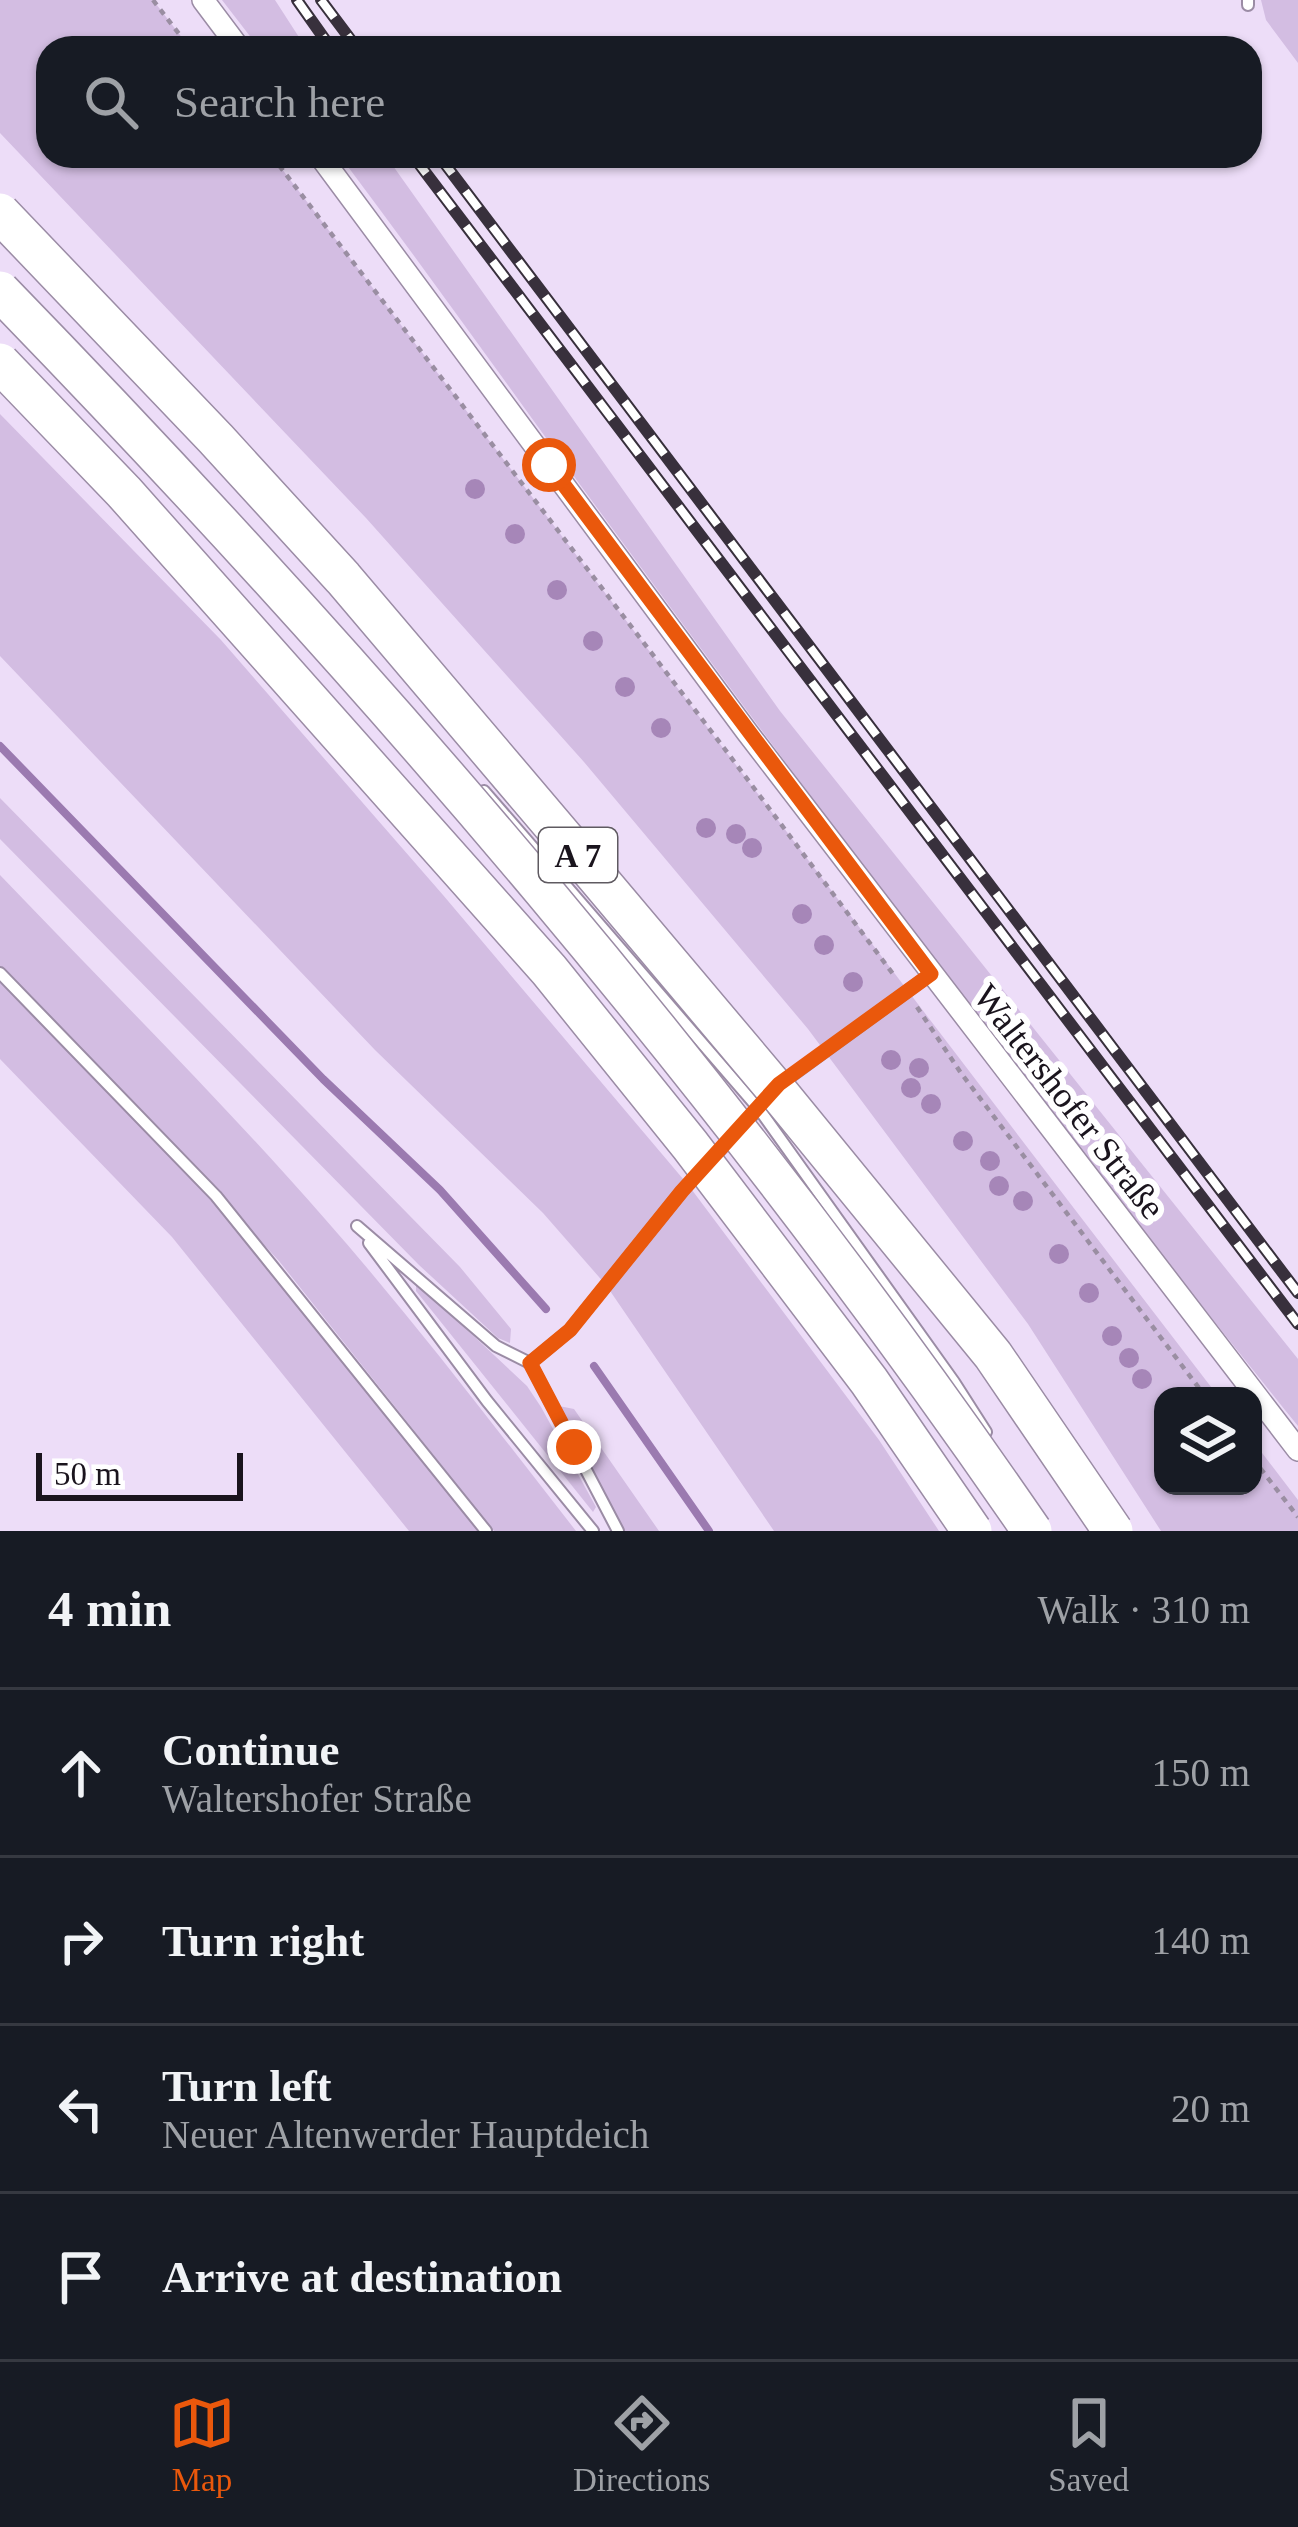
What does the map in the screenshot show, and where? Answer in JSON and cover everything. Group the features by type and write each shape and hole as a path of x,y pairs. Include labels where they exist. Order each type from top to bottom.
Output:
{"highway":[{"name":"A 7","path":"0,214 343,578 693,991 993,1355 1113,1531"},
{"name":"A 7","path":"0,291 158,455 565,914 815,1229 1032,1531"},
{"name":"A 7","path":"0,362 124,492 549,970 732,1199 869,1382 972,1531"}],"street":[{"path":"203,0 230,36"},
{"name":"Waltershofer Straße","path":"329,168 747,733 1298,1450"}],"lane":[{"path":"468,773 759,1109 989,1438"},
{"path":"0,973 216,1196 486,1531"},
{"path":"530,1363 570,1330 682,1191 779,1084 931,974"},
{"path":"593,1531 487,1402 356,1226 496,1346 530,1363 618,1531"}],"path":[{"path":"153,0 181,36"},
{"path":"281,168 724,748 1198,1387"},
{"path":"1262,1471 1298,1517"}],"shaded area":[{"path":"0,0 153,0 181,36 36,36 36,168 281,168 1211,1387 1154,1387 1154,1495 1262,1495 1262,1453 1298,1500 1298,1531 1161,1531 1028,1324 808,1029 584,762 366,518 0,133"},
{"path":"222,0 275,0 298,36 250,36"},
{"path":"1261,0 1298,0 1298,63 1266,20"},
{"path":"349,168 395,168 780,711 1298,1359 1298,1426 845,842"},
{"path":"0,414 221,640 689,1186 879,1440 939,1531 774,1531 606,1285 543,1213 375,1050 0,656"},
{"path":"0,798 460,1267 511,1329 510,1343 498,1338 419,1265 0,839"},
{"path":"0,875 325,1219 576,1531 494,1531 279,1261 0,966"},
{"path":"0,973 216,1196 486,1531 409,1531 172,1237 0,1059"},
{"path":"419,1285 527,1386 596,1507 593,1512 416,1291"},
{"path":"559,1406 574,1409 659,1531 624,1531"}],"waterway":[{"path":"0,746 323,1079 440,1190 546,1309"},
{"path":"594,1366 709,1531"}],"railway":[{"path":"297,0 322,36"},
{"path":"321,0 348,36"},
{"path":"422,168 1298,1324"},
{"path":"448,168 1298,1293"}],"route":[{"path":"549,465 931,974 779,1084 682,1191 570,1330 530,1363 574,1447"}]}
